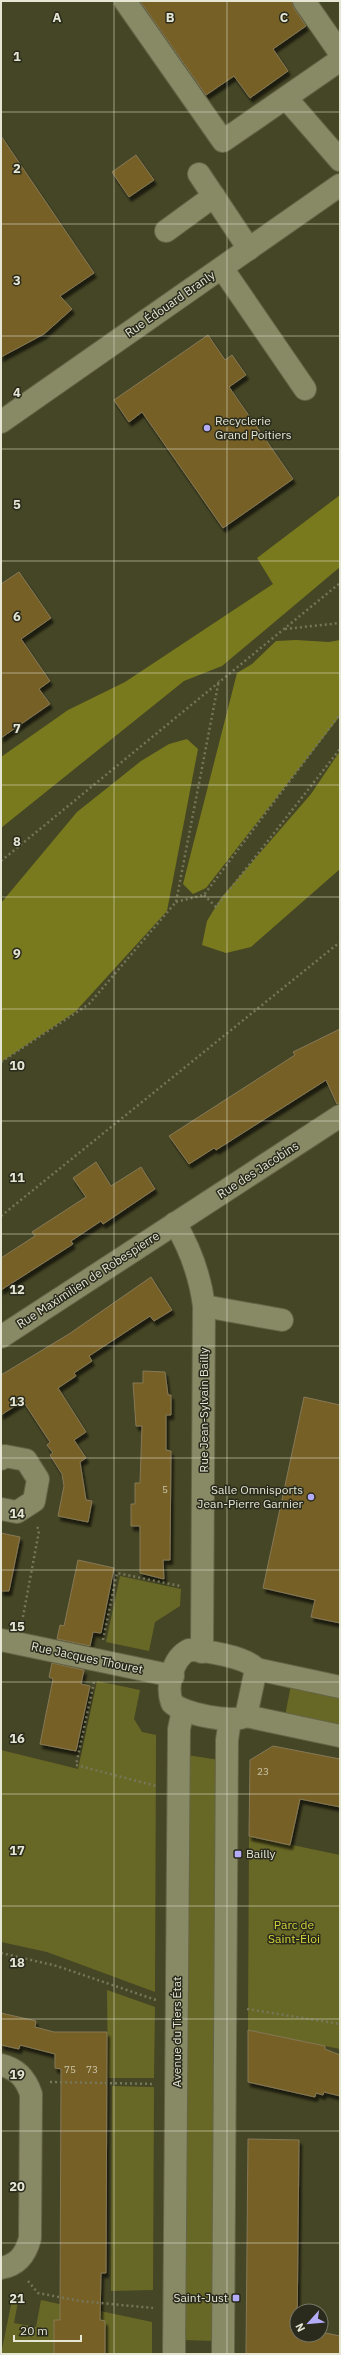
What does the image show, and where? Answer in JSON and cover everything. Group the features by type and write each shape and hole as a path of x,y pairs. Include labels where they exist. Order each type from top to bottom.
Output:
{"street":[{"path":"125,1 223,141 340,60"},
{"path":"304,1 340,52"},
{"path":"286,98 340,160"},
{"path":"199,174 249,249"},
{"name":"Rue Édouard Branly","path":"1,422 340,185"},
{"path":"166,231 214,196"},
{"path":"222,268 305,389"},
{"name":"Rue des Jacobins","path":"175,1223 340,1116"},
{"name":"Rue Jean-Sylvain Bailly","path":"175,1223 194,1258 201,1281 204,1306 202,1652"},
{"name":"Rue Maximilien de Robespierre","path":"1,1337 175,1223"},
{"path":"204,1306 282,1320"},
{"path":"1,1459 5,1456 26,1460 38,1479 34,1501 17,1512 1,1509"},
{"name":"Rue Jacques Thouret","path":"10,1642 173,1676"},
{"path":"340,1687 256,1669 243,1660 189,1650 184,1652 176,1662 170,1696 172,1703 183,1710 340,1736"},
{"path":"223,2354 227,1740 238,1718 256,1669"},
{"name":"Avenue du Tiers État","path":"174,2354 180,1729 183,1710"},
{"path":"1,2065 12,2067 27,2082 31,2094 30,2238 27,2249 21,2259 7,2266"}],"path":[{"path":"1,861 340,583"},
{"path":"284,629 340,623"},
{"path":"1,1062 89,1004 176,902 220,680"},
{"path":"176,902 204,895 340,714"},
{"path":"204,895 216,907 340,749"},
{"path":"1,1216 340,942"},
{"path":"10,1642 40,1531 26,1506"},
{"path":"102,1644 117,1573 187,1587"},
{"path":"95,1677 76,1765 160,1787"},
{"path":"27,2082 177,2084"},
{"path":"7,2266 38,2292 80,2301 158,2308"}],"green space":[{"path":"120,1576 181,1589 180,1606 155,1622 149,1651 106,1642"},
{"path":"97,1681 140,1690 134,1719 142,1732 156,1735 155,1992 47,1952 1,1942 1,1750 78,1769"},
{"path":"291,1685 340,1696 340,1728 285,1716"},
{"path":"187,1755 219,1760 216,2341 183,2340"},
{"name":"Parc de Saint-Éloi","path":"249,1836 340,1855 340,2049 248,2030"},
{"path":"107,1990 155,2007 154,2078 108,2078"},
{"path":"112,2086 154,2087 153,2290 111,2291"},
{"path":"13,2295 19,2296 14,2323 36,2327 41,2300 73,2307 74,2320 54,2320 54,2354 1,2354"},
{"path":"86,2308 152,2322 152,2354 105,2354 105,2321 86,2320"}],"shaded area":[{"path":"340,495 340,567 222,666 184,681 1,828 1,757 68,710 125,682 273,584 257,558"},
{"path":"296,640 329,642 340,640 340,716 206,888 193,894 183,884 237,673 252,664 276,641"},
{"path":"187,739 198,749 167,911 75,1012 1,1062 1,903 77,812 141,761 169,744"},
{"path":"340,751 340,869 251,947 226,953 202,945 207,921 221,898 311,794"}],"building":[{"path":"140,1 292,1 294,8 306,26 273,49 288,71 250,98 234,76 206,95"},
{"path":"1,136 94,273 60,296 72,309 44,334 1,357"},
{"path":"136,155 154,180 129,197 112,172"},
{"name":"Recyclerie Grand Poitiers","path":"208,335 225,360 232,355 246,375 229,387 293,479 223,528 142,412 129,422 114,400"},
{"path":"19,572 51,618 21,639 50,681 39,689 50,704 1,738 1,584"},
{"path":"340,1029 340,1104 337,1104 326,1080 216,1150 214,1148 189,1164 169,1136 295,1055 293,1052"},
{"path":"96,1162 111,1186 141,1167 155,1189 103,1224 101,1221 71,1241 73,1244 1,1290 1,1258 35,1236 32,1232 86,1197 73,1178"},
{"path":"151,1277 172,1310 154,1321 150,1316 89,1356 92,1361 74,1373 76,1376 58,1388 86,1432 74,1440 86,1458 80,1462 86,1500 92,1501 88,1522 58,1516 64,1486 62,1474 50,1455 53,1453 47,1445 50,1442 23,1401 1,1415 1,1375 69,1334"},
{"path":"143,1371 165,1372 168,1395 171,1395 171,1415 166,1415 166,1450 171,1451 170,1560 163,1560 164,1579 140,1573 140,1526 131,1526 131,1504 135,1504 135,1483 140,1483 142,1426 136,1426 133,1383 143,1383"},
{"name":"Salle Omnisports Jean-Pierre Garnier","path":"304,1397 340,1405 340,1623 311,1617 315,1600 263,1588"},
{"path":"1,1533 20,1537 9,1591 1,1591"},
{"path":"78,1560 114,1568 101,1633 93,1632 90,1646 57,1639 60,1625 64,1626"},
{"path":"52,1663 84,1670 81,1684 90,1686 76,1751 40,1744 53,1679 49,1677"},
{"path":"273,1746 340,1759 340,1807 300,1799 290,1845 249,1836 250,1760"},
{"path":"1,2013 36,2021 35,2027 54,2032 107,2032 106,2273 101,2273 100,2320 105,2321 105,2354 54,2354 54,2320 60,2320 61,2069 55,2068 55,2054 20,2045 19,2049 1,2045"},
{"path":"248,2030 325,2046 325,2049 340,2055 340,2096 324,2092 323,2095 316,2093 315,2097 248,2082"},
{"path":"248,2139 299,2140 297,2303 289,2303 289,2343 329,2343 329,2334 340,2336 340,2354 246,2354"}],"place":[{"name":"Recyclerie Grand Poitiers","path":"207,428"},
{"name":"Salle Omnisports Jean-Pierre Garnier","path":"311,1497"},
{"name":"Bailly","path":"238,1854"},
{"name":"Saint-Just","path":"236,2298"}]}
